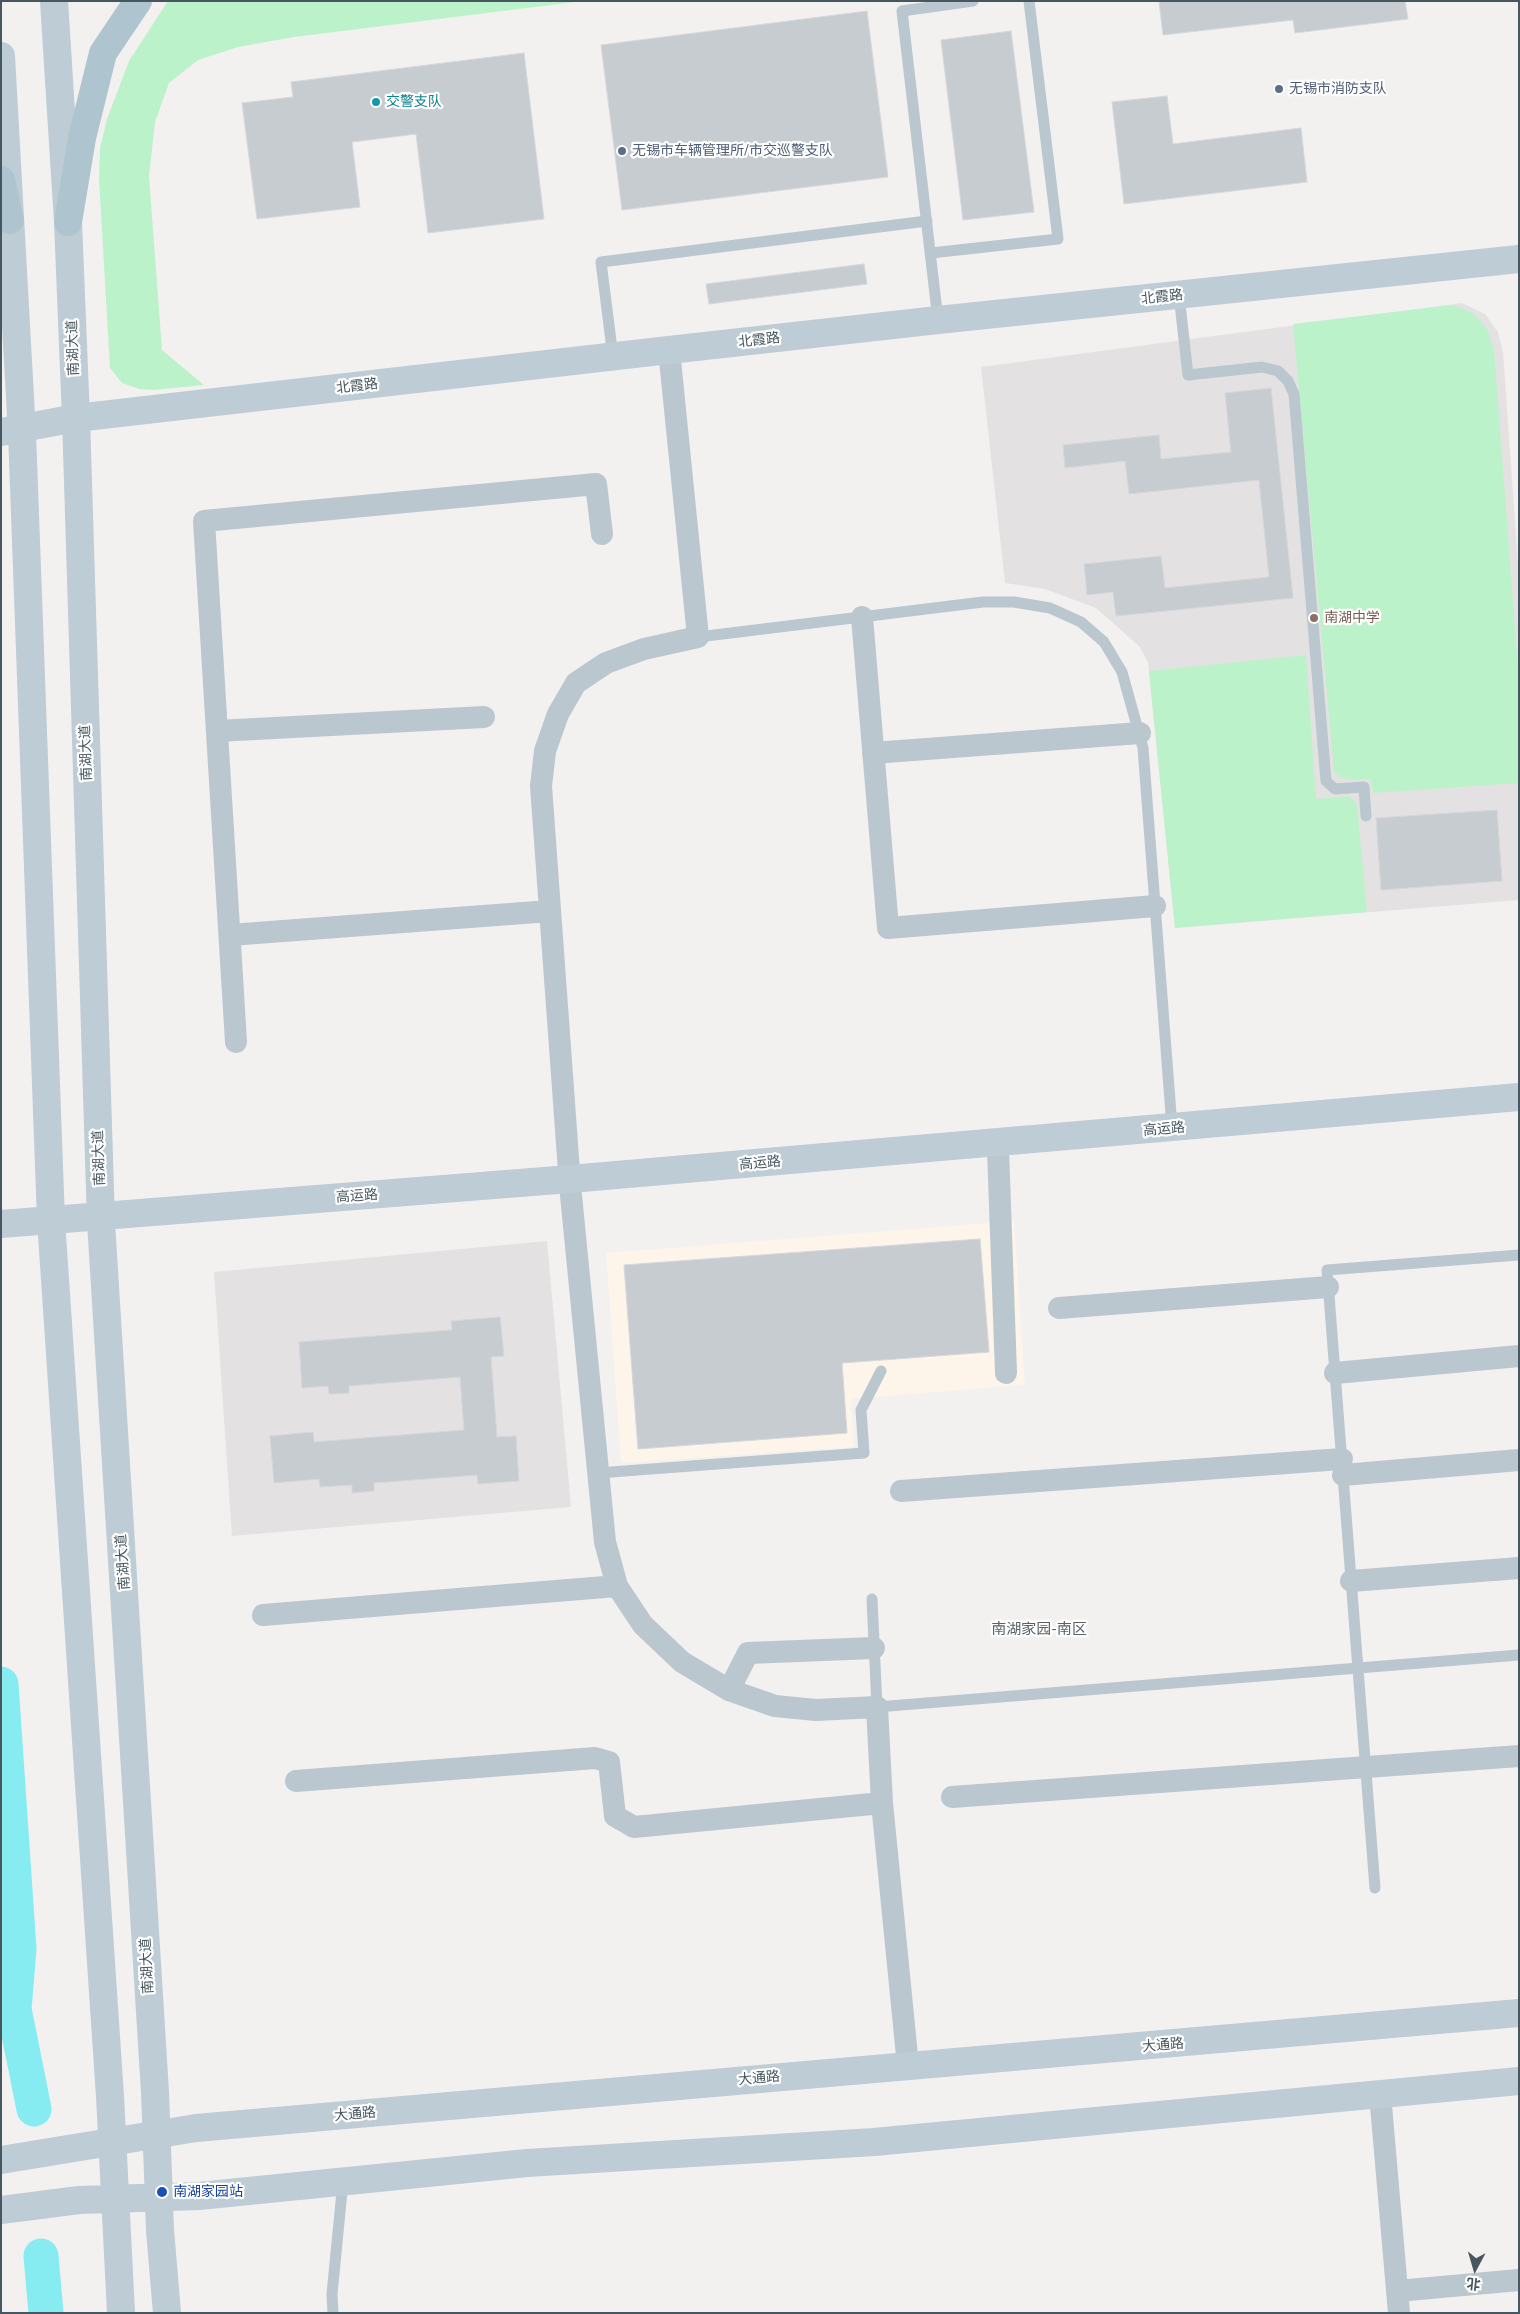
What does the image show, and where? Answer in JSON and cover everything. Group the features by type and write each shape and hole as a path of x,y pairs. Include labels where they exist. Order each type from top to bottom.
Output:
{"main road":[{"name":"南湖大道","path":"54,1 68,222 76,422 101,1219 167,2313"},
{"path":"68,222 82,138 103,53 138,1"},
{"path":"1,56 10,220 12,433 51,1223 112,2142 121,2313"},
{"path":"1,180 10,220"},
{"name":"北霞路","path":"76,422 1179,299 1519,259"},
{"name":"北霞路","path":"12,433 76,422 612,357 669,355 938,320 1519,268"},
{"name":"高运路","path":"1,1224 51,1223 998,1149 1519,1097"},
{"name":"高运路","path":"570,1182 1172,1132 1519,1107"},
{"name":"高运路","path":"1,1231 51,1223"},
{"name":"大通路","path":"1,2160 196,2128 1519,2013"},
{"path":"1,2210 79,2200 199,2196 527,2163 874,2142 1519,2081"}],"street":[{"path":"669,355 698,637 644,650 606,663 576,683 558,714 545,751 541,786 570,1182 605,1542 617,1586 643,1625 675,1656 729,1690 775,1706 816,1710 877,1707 882,1803 908,2066"},
{"path":"236,1042 204,521 596,484 602,534"},
{"path":"862,617 888,928 1156,906"},
{"path":"217,731 484,717"},
{"path":"874,753 1140,733"},
{"path":"230,935 550,911"},
{"path":"998,1149 1006,1373"},
{"path":"1059,1308 1328,1287"},
{"path":"1335,1373 1519,1356"},
{"path":"901,1491 1342,1467 1519,1460"},
{"path":"1351,1581 1519,1568"},
{"path":"263,1615 617,1586"},
{"path":"729,1690 748,1653 874,1648"},
{"path":"952,1797 1519,1756"},
{"path":"296,1782 595,1758 609,1762 614,1816 634,1827 882,1803"},
{"path":"1380,2094 1399,2313"},
{"path":"1397,2291 1519,2280"}],"lane":[{"path":"938,320 902,11 973,1"},
{"path":"931,253 1058,239 1029,1"},
{"path":"612,357 601,262 927,222"},
{"path":"1179,299 1188,375 1262,368 1278,371 1288,381 1294,394 1326,781 1335,789 1364,787 1366,816"},
{"path":"698,637 983,602 1014,602 1050,608 1081,622 1104,642 1122,672 1143,748 1172,1132"},
{"path":"1375,1888 1327,1270 1519,1255"},
{"path":"598,1473 864,1453 861,1410 881,1371"},
{"path":"872,1599 877,1707 1519,1655"},
{"path":"333,2313 332,2294 342,2181"}],"shaded area":[{"name":"南湖中学","path":"1462,303 1485,314 1498,332 1503,352 1519,578 1519,900 1175,928 1148,662 1139,646 1096,608 1045,589 1005,583 981,367"},
{"path":"1014,1221 1025,1385 851,1399 854,1447 621,1463 606,1253"},
{"path":"547,1241 571,1507 232,1536 214,1272"}],"green space":[{"path":"168,1 583,1 294,37 238,47 198,60 169,83 155,122 149,176 162,350 204,385 154,390 139,389 122,383 110,368 99,179 100,148 107,119 129,61"},
{"path":"1453,305 1469,311 1478,318 1488,331 1494,349 1519,681 1519,783 1373,793 1371,779 1353,780 1341,778 1334,771 1293,324"},
{"path":"1306,655 1316,799 1349,796 1357,805 1367,912 1175,928 1149,671"}],"building":[{"path":"1159,1 1405,1 1408,19 1295,33 1293,20 1163,35"},
{"path":"867,11 888,177 622,210 601,45"},
{"path":"1011,31 1034,212 963,220 941,40"},
{"path":"524,53 544,219 428,233 416,134 352,142 360,207 257,219 242,103 293,97 291,82"},
{"path":"1167,96 1173,144 1301,128 1307,182 1124,204 1112,102"},
{"path":"864,264 867,284 709,304 706,284"},
{"path":"1271,388 1293,598 1116,616 1113,592 1087,595 1084,564 1161,556 1165,588 1269,577 1259,480 1129,494 1125,461 1065,468 1063,445 1159,435 1161,459 1231,452 1225,393"},
{"path":"1497,810 1502,881 1381,890 1376,818"},
{"path":"980,1239 989,1352 842,1363 847,1433 638,1449 624,1265"},
{"path":"500,1317 504,1356 491,1357 497,1437 516,1436 519,1481 478,1484 477,1475 374,1483 374,1491 352,1493 352,1485 320,1487 319,1479 274,1483 270,1436 313,1432 314,1442 464,1430 460,1377 349,1386 349,1393 329,1394 328,1386 302,1388 299,1342 452,1330 451,1321"}],"waterway":[{"path":"1,1684 19,1949 14,2009 34,2109"},
{"path":"41,2256 46,2313"}],"place":[{"name":"无锡市消防支队","path":"1279,89"},
{"name":"交警支队","path":"376,102"},
{"name":"无锡市车辆管理所/市交巡警支队","path":"622,151"},
{"name":"南湖中学","path":"1314,618"},
{"name":"南湖家园站","path":"162,2192"}],"district":[{"name":"南湖家园-南区","path":"1039,1629"}]}
